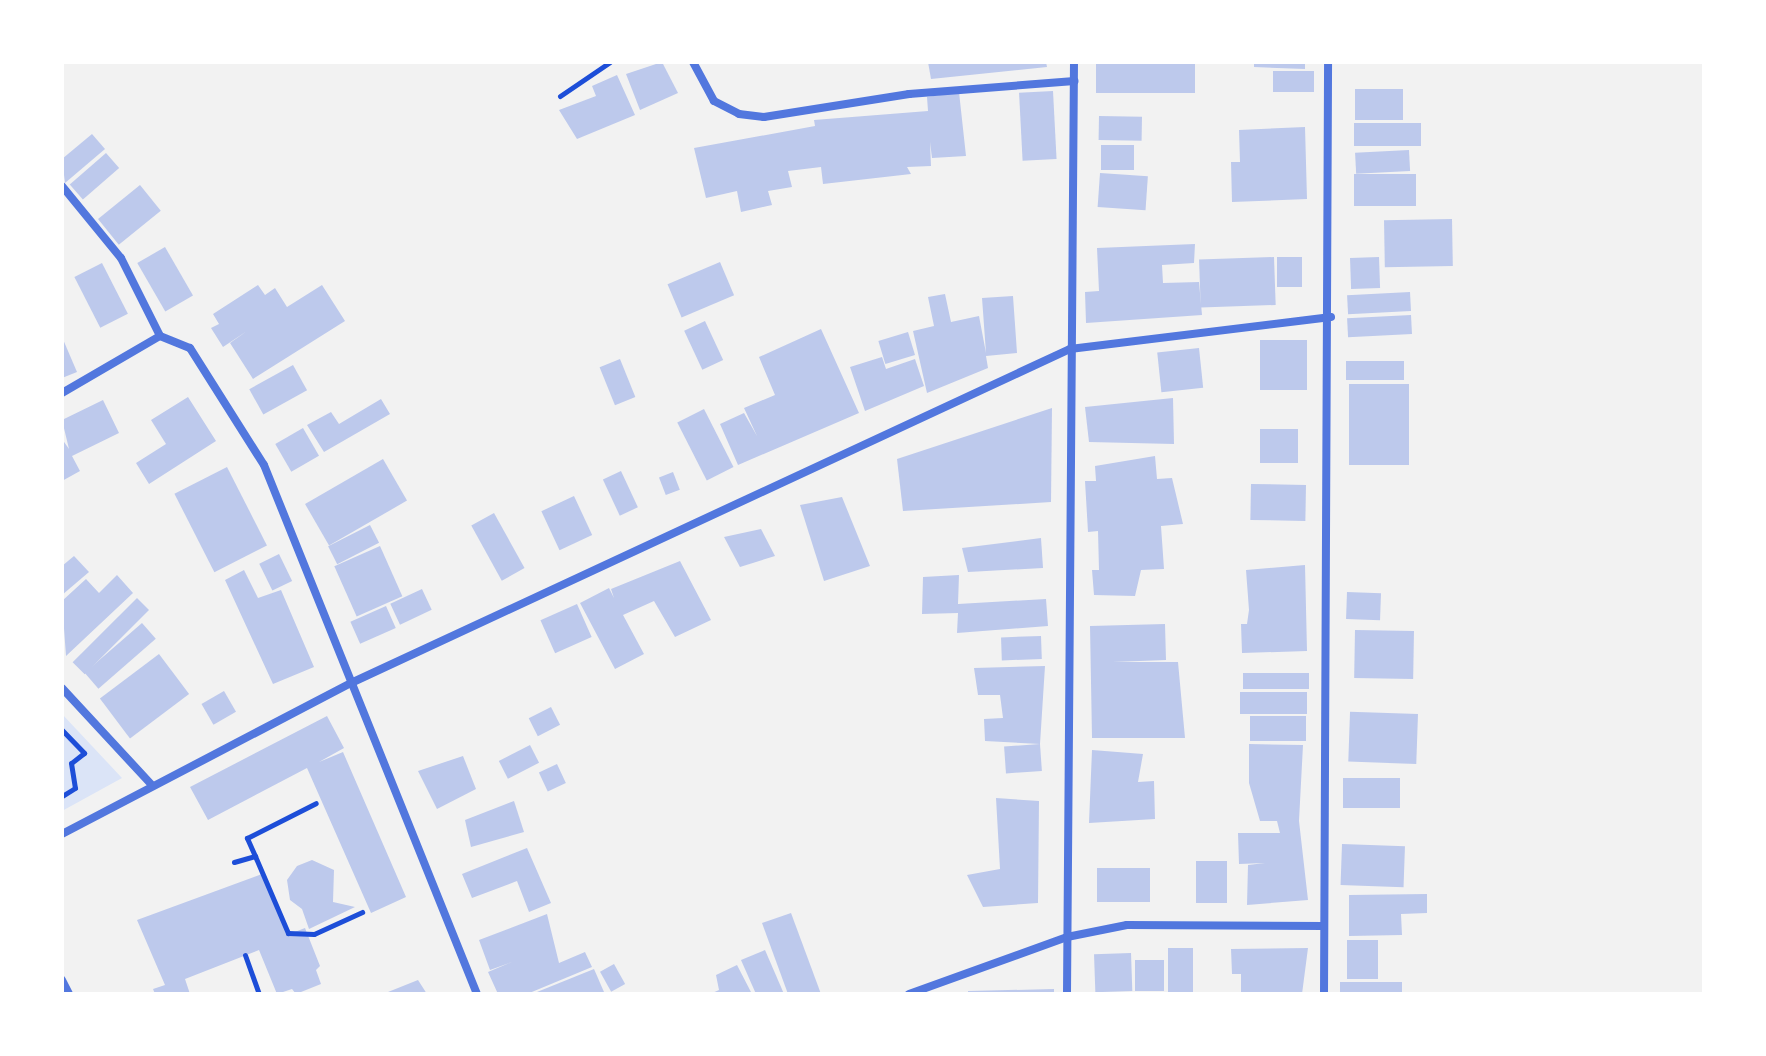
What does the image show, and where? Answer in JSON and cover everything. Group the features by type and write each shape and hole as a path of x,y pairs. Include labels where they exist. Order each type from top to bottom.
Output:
{"street":[{"path":"693,62 714,101 739,114 764,117 909,94 1074,81"},
{"path":"1067,994 1074,62"},
{"path":"1324,994 1331,317 1328,62"},
{"path":"62,186 121,258 160,336 190,348 264,465 477,994"},
{"path":"62,834 151,784 351,683 1070,349 1331,317"},
{"path":"62,393 160,336"},
{"path":"62,688 151,784"},
{"path":"909,994 1067,937 1127,925 1324,926"},
{"path":"62,980 69,994"}],"path":[{"path":"560,96 610,62"},
{"path":"62,730 84,753 71,763 75,788 62,796"},
{"path":"316,803 247,838 288,933 314,934 362,912"},
{"path":"234,862 255,856"},
{"path":"245,955 259,994"}],"shaded area":[{"path":"62,714 122,778 62,811"}],"building":[{"path":"662,62 678,93 640,110 626,74"},
{"path":"928,62 1046,62 1047,67 931,79"},
{"path":"1096,62 1195,62 1195,93 1096,93"},
{"path":"1254,62 1305,62 1305,69 1254,67"},
{"path":"1273,71 1314,71 1314,92 1273,92"},
{"path":"617,75 635,115 577,139 559,110 596,96 592,86"},
{"path":"1355,89 1403,89 1403,120 1355,120"},
{"path":"1053,91 1057,159 1023,161 1019,93"},
{"path":"959,92 966,156 932,158 930,142 931,166 907,167 911,174 823,184 821,167 788,171 792,187 768,191 772,205 741,212 737,191 706,198 694,148 815,126 814,120 928,111 927,97"},
{"path":"1099,116 1142,117 1142,141 1099,140"},
{"path":"1354,123 1421,123 1421,146 1354,146"},
{"path":"1305,127 1307,199 1232,202 1231,162 1240,162 1239,130"},
{"path":"92,134 105,149 65,183 62,159"},
{"path":"1101,145 1134,145 1134,170 1101,170"},
{"path":"1409,150 1410,171 1356,174 1355,153"},
{"path":"106,153 119,168 83,200 70,184"},
{"path":"1100,173 1148,176 1146,210 1098,207"},
{"path":"1354,174 1416,174 1416,206 1354,206"},
{"path":"140,185 161,211 119,245 98,219"},
{"path":"1452,219 1453,266 1385,267 1384,220"},
{"path":"1195,244 1194,263 1162,265 1163,283 1199,282 1202,315 1086,323 1085,292 1099,291 1097,248"},
{"path":"165,247 193,295 165,311 137,263"},
{"path":"1274,257 1276,305 1201,308 1199,260"},
{"path":"1277,257 1302,257 1302,287 1277,287"},
{"path":"1379,257 1380,288 1351,289 1350,258"},
{"path":"720,262 734,295 682,317 668,284"},
{"path":"102,263 128,314 100,328 74,277"},
{"path":"258,285 265,295 275,288 287,307 322,285 345,321 253,379 230,343 247,331 223,347 211,328 219,324 213,314"},
{"path":"1410,292 1411,311 1348,314 1347,295"},
{"path":"945,294 951,322 979,316 986,353 982,298 1013,296 1017,353 986,356 988,368 927,393 913,331 934,326 928,297"},
{"path":"1411,315 1412,334 1348,337 1347,318"},
{"path":"705,321 723,360 702,370 684,331"},
{"path":"821,329 859,413 738,465 720,424 744,413 757,436 744,408 775,395 759,357"},
{"path":"908,332 915,355 885,364 878,341"},
{"path":"62,337 77,372 62,378"},
{"path":"1260,340 1307,340 1307,390 1260,390"},
{"path":"1199,348 1203,388 1161,392 1157,352"},
{"path":"882,357 886,369 915,359 924,386 865,411 850,367"},
{"path":"620,359 635,397 615,405 600,367"},
{"path":"1346,361 1404,361 1404,380 1346,380"},
{"path":"293,365 307,390 263,415 249,389"},
{"path":"1349,384 1409,384 1409,465 1349,465"},
{"path":"188,397 216,441 149,484 136,463 166,444 151,420"},
{"path":"1173,398 1174,444 1089,442 1085,407"},
{"path":"381,399 390,414 324,452 307,425 331,412 339,424"},
{"path":"103,400 119,433 72,456 80,471 62,481 62,439 69,449 62,420"},
{"path":"1052,408 1051,502 903,511 897,459"},
{"path":"704,409 734,467 707,481 677,423"},
{"path":"303,428 319,456 291,472 275,444"},
{"path":"1260,429 1298,429 1298,463 1260,463"},
{"path":"1155,456 1157,479 1172,478 1183,524 1161,526 1164,569 1141,570 1135,596 1094,595 1092,570 1099,570 1098,531 1088,532 1085,481 1096,481 1095,466"},
{"path":"383,459 407,501 329,546 305,504"},
{"path":"227,467 267,545 214,572 174,494"},
{"path":"621,471 638,507 620,516 603,479"},
{"path":"673,472 680,490 666,495 659,477"},
{"path":"1251,484 1306,485 1305,521 1250,520"},
{"path":"574,496 592,535 560,550 541,511"},
{"path":"842,497 870,566 824,581 800,505"},
{"path":"494,513 525,568 502,581 471,526"},
{"path":"370,525 379,543 337,564 328,546"},
{"path":"761,529 775,556 740,567 724,537"},
{"path":"1041,538 1043,568 968,572 962,548"},
{"path":"380,546 402,596 357,617 334,566"},
{"path":"279,554 292,581 272,591 259,564"},
{"path":"74,556 89,572 62,595 62,566"},
{"path":"680,561 711,620 675,637 654,601 623,615 644,654 615,669 580,603 609,588 614,598 611,589"},
{"path":"1305,565 1307,651 1242,653 1241,624 1247,624 1249,610 1246,570"},
{"path":"244,570 258,598 281,590 314,667 273,684 225,580"},
{"path":"117,575 133,593 66,656 62,601 86,579 99,593"},
{"path":"959,575 958,604 1046,599 1048,626 957,633 958,613 922,614 923,577"},
{"path":"422,589 432,610 400,625 390,604"},
{"path":"1347,592 1381,593 1380,620 1346,619"},
{"path":"137,598 149,610 85,674 73,662"},
{"path":"577,604 592,637 555,653 540,620"},
{"path":"386,606 396,628 360,644 350,622"},
{"path":"142,623 156,639 98,689 85,673"},
{"path":"1165,624 1166,660 1113,662 1178,662 1185,738 1092,738 1090,626"},
{"path":"1355,630 1414,631 1413,679 1354,678"},
{"path":"1041,636 1042,659 1002,660 1001,637"},
{"path":"159,654 189,694 130,738 100,699"},
{"path":"1045,666 1040,744 985,741 984,719 1003,718 1000,695 978,695 974,668"},
{"path":"1243,673 1309,673 1309,689 1243,689"},
{"path":"224,691 236,712 213,725 201,704"},
{"path":"1240,692 1307,692 1307,714 1240,714"},
{"path":"551,707 560,725 538,736 529,718"},
{"path":"1350,712 1418,714 1416,764 1348,762"},
{"path":"327,716 344,748 319,762 343,752 406,897 371,913 307,768 208,820 190,787"},
{"path":"1250,716 1306,716 1306,741 1250,741"},
{"path":"1040,744 1042,771 1006,773 1004,747"},
{"path":"1249,744 1303,745 1299,821 1308,900 1247,905 1248,865 1265,863 1239,864 1238,833 1280,833 1277,821 1260,821 1249,783"},
{"path":"530,745 539,763 508,779 499,761"},
{"path":"1092,750 1143,754 1138,782 1154,781 1155,819 1089,823"},
{"path":"463,756 476,789 437,809 418,771"},
{"path":"557,764 566,783 548,791 539,772"},
{"path":"1343,778 1400,778 1400,808 1343,808"},
{"path":"996,798 1039,801 1038,903 983,907 967,875 1000,869"},
{"path":"514,801 524,832 471,847 465,820"},
{"path":"1342,844 1405,846 1404,887 1341,885"},
{"path":"527,848 551,903 529,912 517,881 472,898 462,874"},
{"path":"312,860 334,870 333,902 355,907 309,929 302,909 290,900 287,880 297,866"},
{"path":"1196,861 1227,861 1227,903 1196,903"},
{"path":"1097,868 1150,868 1150,902 1097,902"},
{"path":"262,874 287,935 305,928 320,966 316,970 321,984 296,994 292,989 277,994 259,950 185,979 190,994 155,994 153,989 165,985 137,920"},
{"path":"1427,894 1427,913 1401,914 1402,935 1349,936 1349,895"},
{"path":"791,913 821,994 788,994 762,923"},
{"path":"547,914 559,963 585,952 592,967 527,994 498,994 488,972 512,962 490,970 479,940"},
{"path":"1347,940 1378,940 1378,979 1347,979"},
{"path":"1168,948 1193,948 1193,993 1168,993"},
{"path":"1308,948 1302,994 1241,994 1241,974 1232,974 1231,949"},
{"path":"765,950 784,994 756,994 741,960"},
{"path":"1131,953 1132,991 1095,992 1094,954"},
{"path":"1135,960 1164,960 1164,991 1135,991"},
{"path":"614,964 625,984 611,992 600,972"},
{"path":"737,965 752,994 710,994 719,990 716,975"},
{"path":"594,969 604,992 532,994"},
{"path":"418,980 427,994 383,994"},
{"path":"1340,982 1402,982 1402,994 1340,994"},
{"path":"1054,989 1054,994 968,994 968,991"}]}
